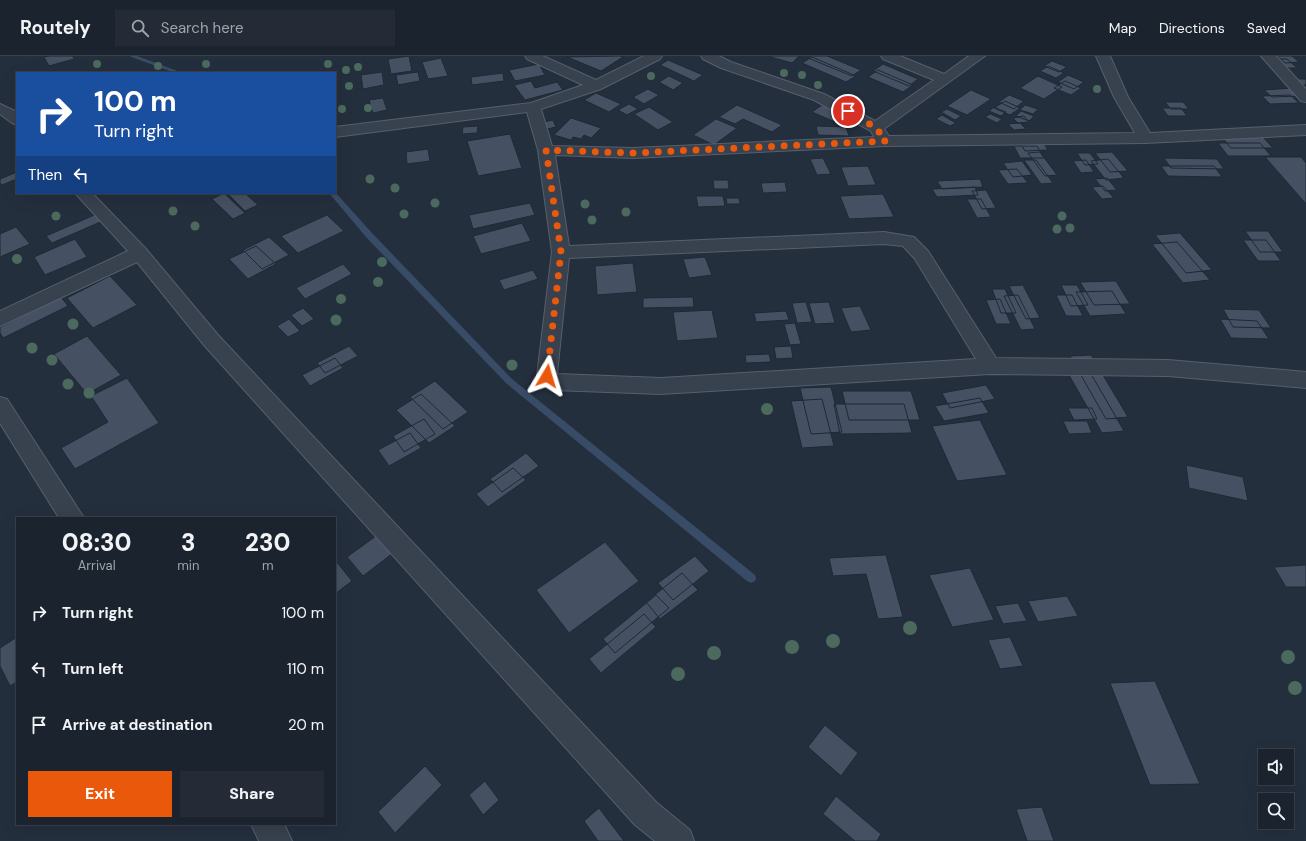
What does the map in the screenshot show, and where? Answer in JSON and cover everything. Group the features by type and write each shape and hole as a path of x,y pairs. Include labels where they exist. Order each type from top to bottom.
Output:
{"street":[{"path":"532,56 596,86"},
{"path":"336,132 533,107 596,86 655,56"},
{"path":"708,56 726,65 819,97 876,128 886,141"},
{"path":"888,56 944,80"},
{"path":"876,128 978,56"},
{"path":"1102,56 1121,97 1145,138"},
{"path":"1268,56 1306,98"},
{"path":"533,107 546,150 561,252 547,376 549,380 554,382 661,386 990,366 1168,368 1306,380"},
{"path":"0,108 11,114 16,119"},
{"path":"546,150 633,153 886,141 1145,138 1306,130"},
{"path":"93,195 211,340 238,370 646,814 679,841"},
{"path":"561,252 884,238 908,241 922,254 990,366"},
{"path":"0,319 140,253"},
{"path":"0,405 71,517"},
{"path":"267,825 277,841"}],"building":[{"path":"73,56 74,59 49,66 44,57"},
{"path":"409,56 412,71 391,74 388,59"},
{"path":"767,56 799,56 792,63"},
{"path":"811,56 827,56 861,70 852,76 808,58"},
{"path":"1277,56 1292,56 1299,62 1285,63"},
{"path":"567,57 623,57 601,71"},
{"path":"812,57 856,76 846,82 802,63"},
{"path":"441,58 448,76 428,79 422,62"},
{"path":"1273,59 1287,59 1297,68 1284,68"},
{"path":"668,60 703,75 694,81 660,65"},
{"path":"1052,61 1067,67 1059,72 1044,66"},
{"path":"539,64 545,75 515,81 509,70"},
{"path":"883,64 918,79 909,86 873,71"},
{"path":"1048,66 1064,73 1056,78 1040,71"},
{"path":"878,70 913,85 903,92 868,77"},
{"path":"382,72 384,85 363,89 361,75"},
{"path":"418,72 420,81 398,85 396,75"},
{"path":"503,73 504,81 472,85 471,77"},
{"path":"1068,75 1084,82 1074,89 1058,82"},
{"path":"669,76 683,83 673,90 659,82"},
{"path":"1038,76 1062,87 1044,99 1020,88"},
{"path":"1296,79 1306,79 1306,85 1303,85"},
{"path":"531,81 535,88 557,82 563,90 525,100 514,85"},
{"path":"1065,81 1081,88 1071,95 1054,88"},
{"path":"1292,88 1300,96 1272,97 1264,90"},
{"path":"648,89 659,95 644,104 633,97"},
{"path":"971,90 991,99 967,115 947,106"},
{"path":"596,93 621,104 609,112 584,100"},
{"path":"1009,95 1024,101 1014,109 999,102"},
{"path":"1290,95 1299,103 1270,104 1262,96"},
{"path":"383,98 387,110 373,113 369,100"},
{"path":"1005,101 1020,108 1010,115 994,108"},
{"path":"1165,102 1183,102 1189,109 1171,109"},
{"path":"629,104 638,109 627,115 618,110"},
{"path":"737,105 782,125 772,132 743,119 735,124 719,117"},
{"path":"822,105 845,115 835,122 812,112"},
{"path":"1025,105 1038,109 1033,114 1020,110"},
{"path":"649,107 673,122 658,130 634,114"},
{"path":"994,107 1006,112 1001,116 989,111"},
{"path":"1162,108 1181,108 1187,116 1168,116"},
{"path":"947,109 961,116 955,120 941,112"},
{"path":"1021,111 1034,116 1029,121 1016,116"},
{"path":"990,114 1002,119 997,123 985,117"},
{"path":"942,115 956,123 950,126 936,119"},
{"path":"1024,116 1029,122 1018,123 1013,118"},
{"path":"571,118 601,128 591,138 584,135 581,139 573,137 571,140 554,135"},
{"path":"716,119 737,128 714,145 693,135"},
{"path":"553,120 556,127 547,129 544,122"},
{"path":"1020,123 1026,129 1014,130 1008,124"},
{"path":"478,126 477,133 462,134 463,127"},
{"path":"816,126 846,127 849,136 818,135"},
{"path":"510,134 522,168 478,176 467,141"},
{"path":"1221,136 1262,136 1273,148 1231,148"},
{"path":"1018,139 1041,139 1048,150 1025,151"},
{"path":"1218,143 1260,143 1271,156 1228,156"},
{"path":"1014,146 1037,146 1044,158 1020,158"},
{"path":"428,149 430,161 407,164 406,152"},
{"path":"1040,152 1057,175 1045,176 1028,153"},
{"path":"1112,152 1128,171 1110,172 1095,153"},
{"path":"1077,153 1090,153 1098,164 1085,165"},
{"path":"1265,157 1301,157 1306,163 1306,204"},
{"path":"823,158 831,174 817,175 810,159"},
{"path":"1164,158 1217,159 1224,169 1171,168"},
{"path":"1108,159 1124,178 1106,180 1091,161"},
{"path":"1024,160 1036,160 1053,183 1041,184"},
{"path":"1086,160 1094,172 1081,173 1073,161"},
{"path":"1022,161 1032,175 1013,177 1003,163"},
{"path":"868,166 876,185 848,186 841,167"},
{"path":"1161,166 1214,166 1222,177 1168,176"},
{"path":"1017,169 1028,183 1008,184 998,170"},
{"path":"16,172 16,179 2,185 0,183 0,179"},
{"path":"1107,178 1117,190 1105,191 1095,179"},
{"path":"980,179 983,187 942,189 937,181"},
{"path":"713,180 728,180 729,189 714,189"},
{"path":"785,182 787,192 763,193 761,183"},
{"path":"1103,186 1114,198 1102,199 1092,187"},
{"path":"975,187 978,195 937,197 932,189"},
{"path":"986,190 996,208 982,209 972,191"},
{"path":"225,194 245,213 233,219 212,199"},
{"path":"228,194 246,194 258,205 245,211"},
{"path":"883,194 894,217 849,219 840,196"},
{"path":"696,196 723,196 725,206 698,207"},
{"path":"726,198 739,198 740,204 727,204"},
{"path":"967,199 981,199 991,217 977,218"},
{"path":"530,203 535,215 473,229 469,215"},
{"path":"99,213 105,220 52,243 46,236"},
{"path":"327,215 344,231 298,253 281,236"},
{"path":"522,223 531,241 481,254 473,236"},
{"path":"16,227 30,244 0,257 0,234"},
{"path":"1245,231 1268,231 1283,252 1260,252"},
{"path":"1180,233 1212,270 1186,273 1155,235"},
{"path":"269,237 289,255 262,269 243,250"},
{"path":"75,239 87,257 45,275 34,257"},
{"path":"1243,240 1266,240 1281,261 1258,261"},
{"path":"1177,242 1210,280 1183,283 1152,244"},
{"path":"256,246 276,264 248,279 229,259"},
{"path":"705,257 712,275 689,278 683,259"},
{"path":"633,263 637,292 597,295 595,266"},
{"path":"343,264 352,274 305,299 296,288"},
{"path":"533,270 538,279 504,290 499,280"},
{"path":"110,276 137,305 93,328 67,298"},
{"path":"1116,281 1130,304 1094,305 1080,282"},
{"path":"1023,285 1040,318 1026,319 1009,286"},
{"path":"1061,285 1077,285 1088,305 1071,306"},
{"path":"992,289 1005,289 1016,313 1001,313"},
{"path":"1112,291 1126,314 1090,316 1076,292"},
{"path":"1018,295 1035,329 1021,330 1004,296"},
{"path":"1056,295 1072,295 1083,316 1066,316"},
{"path":"61,297 68,306 3,338 0,333 0,327"},
{"path":"693,297 694,307 643,308 643,298"},
{"path":"1000,299 1011,324 996,324 986,300"},
{"path":"806,302 812,322 797,323 792,303"},
{"path":"829,302 835,323 815,324 809,303"},
{"path":"860,306 871,330 851,332 841,308"},
{"path":"303,308 314,319 302,326 291,315"},
{"path":"1223,309 1259,310 1271,328 1233,327"},
{"path":"712,310 718,338 677,341 673,312"},
{"path":"786,311 789,320 756,322 754,313"},
{"path":"289,319 300,331 288,337 277,326"},
{"path":"1220,319 1257,321 1269,339 1231,338"},
{"path":"795,323 801,344 790,345 784,324"},
{"path":"87,336 121,375 87,394 54,354"},
{"path":"349,346 358,356 325,373 317,363"},
{"path":"791,346 793,358 776,359 774,347"},
{"path":"769,354 771,362 746,363 745,355"},
{"path":"1091,355 1128,417 1106,419 1070,356"},
{"path":"335,358 343,368 310,386 302,375"},
{"path":"1087,367 1124,431 1102,433 1065,368"},
{"path":"127,378 159,423 75,469 61,448 108,422 91,396"},
{"path":"435,381 468,412 443,429 410,397"},
{"path":"986,385 995,399 950,408 942,393"},
{"path":"831,387 842,432 811,434 800,388"},
{"path":"842,391 911,391 920,420 849,420"},
{"path":"421,394 455,426 429,443 396,410"},
{"path":"980,398 989,413 944,421 935,406"},
{"path":"822,399 834,446 802,448 791,401"},
{"path":"834,404 904,404 912,433 840,434"},
{"path":"1068,408 1092,408 1097,419 1074,420"},
{"path":"424,419 435,434 404,452 393,436"},
{"path":"980,420 1007,475 957,481 932,426"},
{"path":"1063,421 1087,421 1092,433 1069,434"},
{"path":"410,433 421,448 389,466 378,450"},
{"path":"526,453 539,466 502,492 490,479"},
{"path":"1186,465 1243,477 1248,501 1189,488"},
{"path":"513,468 526,480 488,507 476,494"},
{"path":"376,536 393,553 363,576 347,557"},
{"path":"605,542 639,581 569,633 536,590"},
{"path":"886,555 903,617 878,619 866,574 833,576 829,558"},
{"path":"695,556 709,571 673,600 658,583"},
{"path":"336,561 352,581 336,593"},
{"path":"1306,565 1306,587 1286,587 1274,567"},
{"path":"970,568 994,620 952,627 929,575"},
{"path":"682,573 698,590 660,619 646,602"},
{"path":"656,595 669,608 615,653 603,639"},
{"path":"1067,596 1078,616 1038,622 1028,601"},
{"path":"1018,603 1027,621 1003,624 995,606"},
{"path":"644,614 656,627 601,673 589,659"},
{"path":"1010,637 1023,666 1000,669 988,640"},
{"path":"16,638 16,683 10,686 0,666 0,648"},
{"path":"1155,681 1200,784 1150,785 1110,683"},
{"path":"825,725 858,753 841,776 808,747"},
{"path":"425,766 442,785 395,833 378,812"},
{"path":"485,781 499,800 483,815 469,795"},
{"path":"836,796 881,834 877,841 855,841 823,814"},
{"path":"1042,807 1054,841 1027,841 1016,809"},
{"path":"599,808 624,841 598,841 584,821"}],"waterway":[{"path":"132,56 177,72"},
{"path":"333,194 369,235 509,381 751,578"}],"route":[{"path":"547,376 561,252 546,150 633,153 886,141 876,128 848,111"}]}
